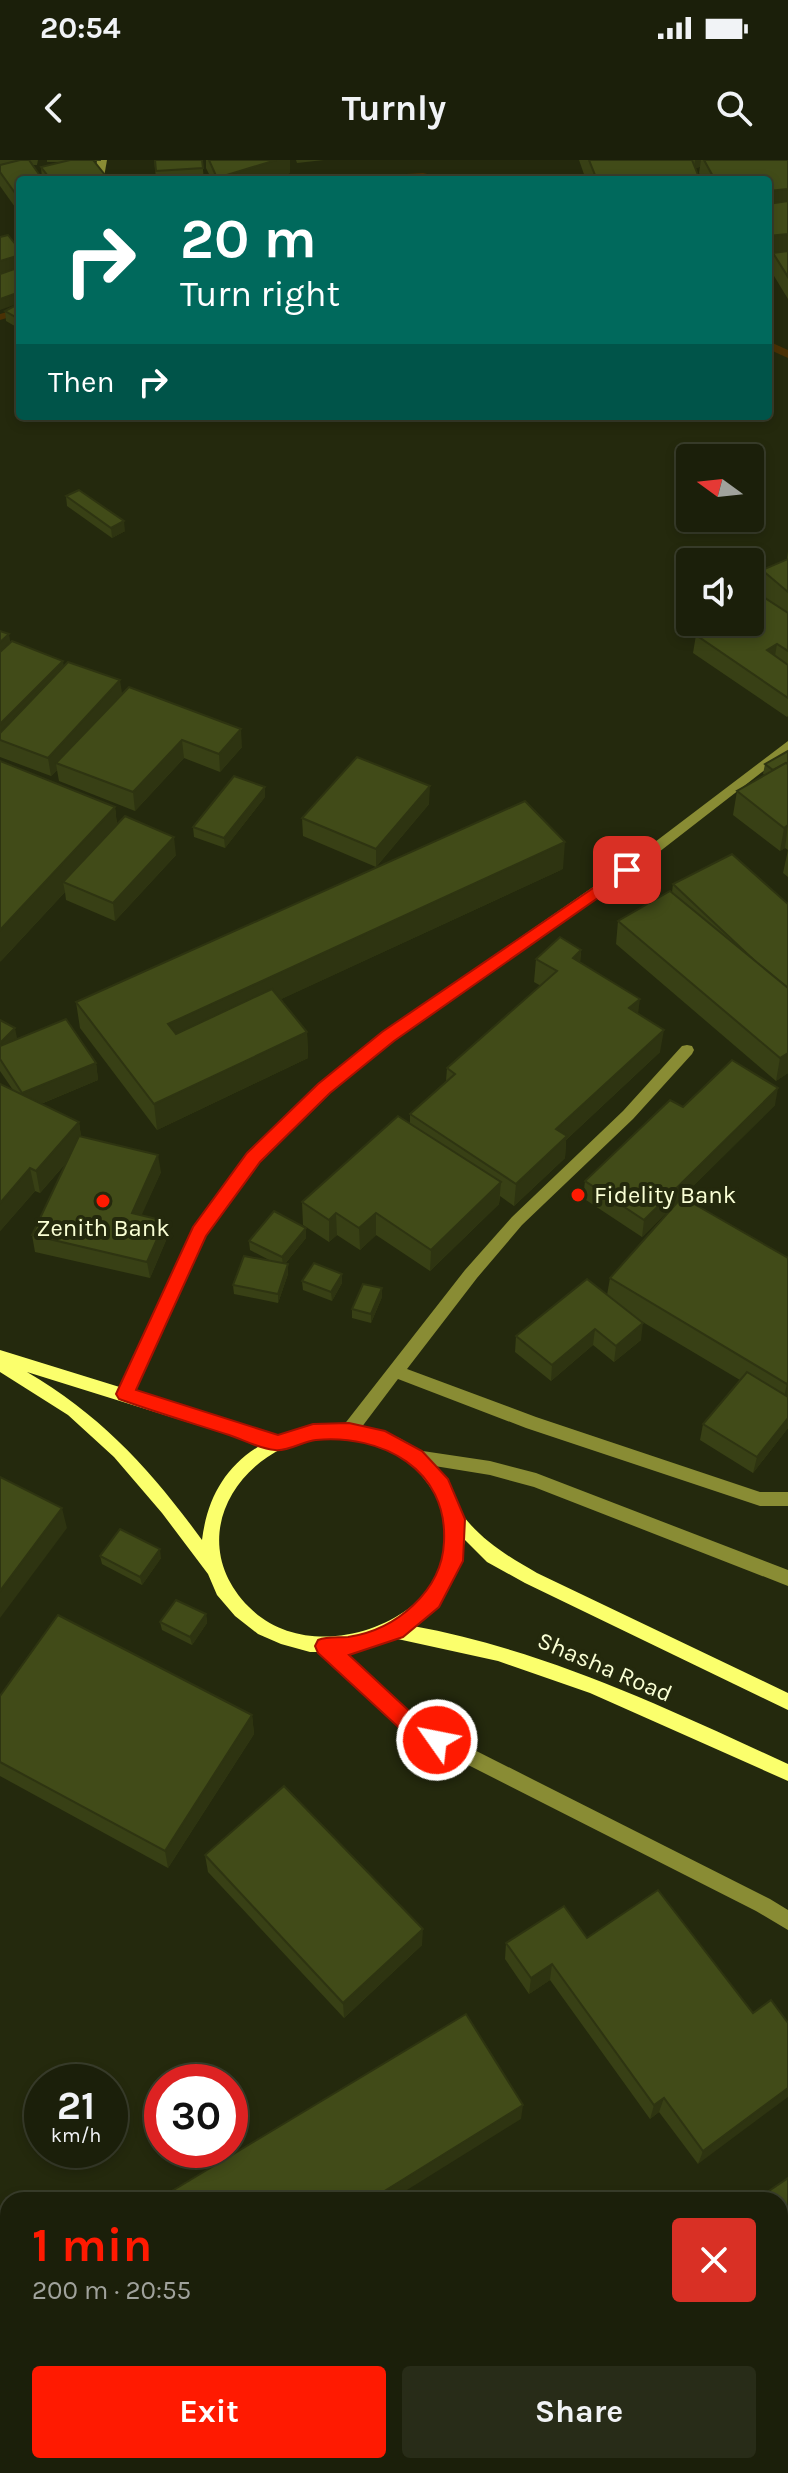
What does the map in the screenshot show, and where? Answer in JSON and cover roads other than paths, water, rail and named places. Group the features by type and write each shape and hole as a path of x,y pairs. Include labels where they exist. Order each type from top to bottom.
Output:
{"main road":[{"path":"0,1357 278,1443"},
{"path":"0,1364 81,1416 129,1459 162,1496 213,1570 229,1599 254,1624 288,1640 325,1646 350,1646 396,1631 432,1601 453,1561 455,1519 442,1485 416,1457 385,1439 349,1431 313,1432 278,1443 243,1465 219,1496 209,1533 213,1570"},
{"name":"Shasha Road","path":"455,1519 493,1557 531,1578 788,1702"},
{"name":"Shasha Road","path":"396,1631 443,1637 520,1658 788,1773"}],"street":[{"path":"100,175 102,160"},
{"path":"125,1394 199,1232 253,1157 324,1089 388,1036 627,870 788,745"},
{"path":"349,1431 471,1274 517,1221 628,1115 687,1050"},
{"path":"397,1372 532,1423 760,1499 788,1499"},
{"path":"416,1457 490,1468 536,1480 788,1578"},
{"path":"325,1646 415,1729 763,1905 788,1921"}],"waterway":[{"path":"0,317 16,312"},
{"path":"772,346 788,355"}],"place":[{"name":"Fidelity Bank","path":"578,1195"},
{"name":"Zenith Bank","path":"103,1201"}]}
